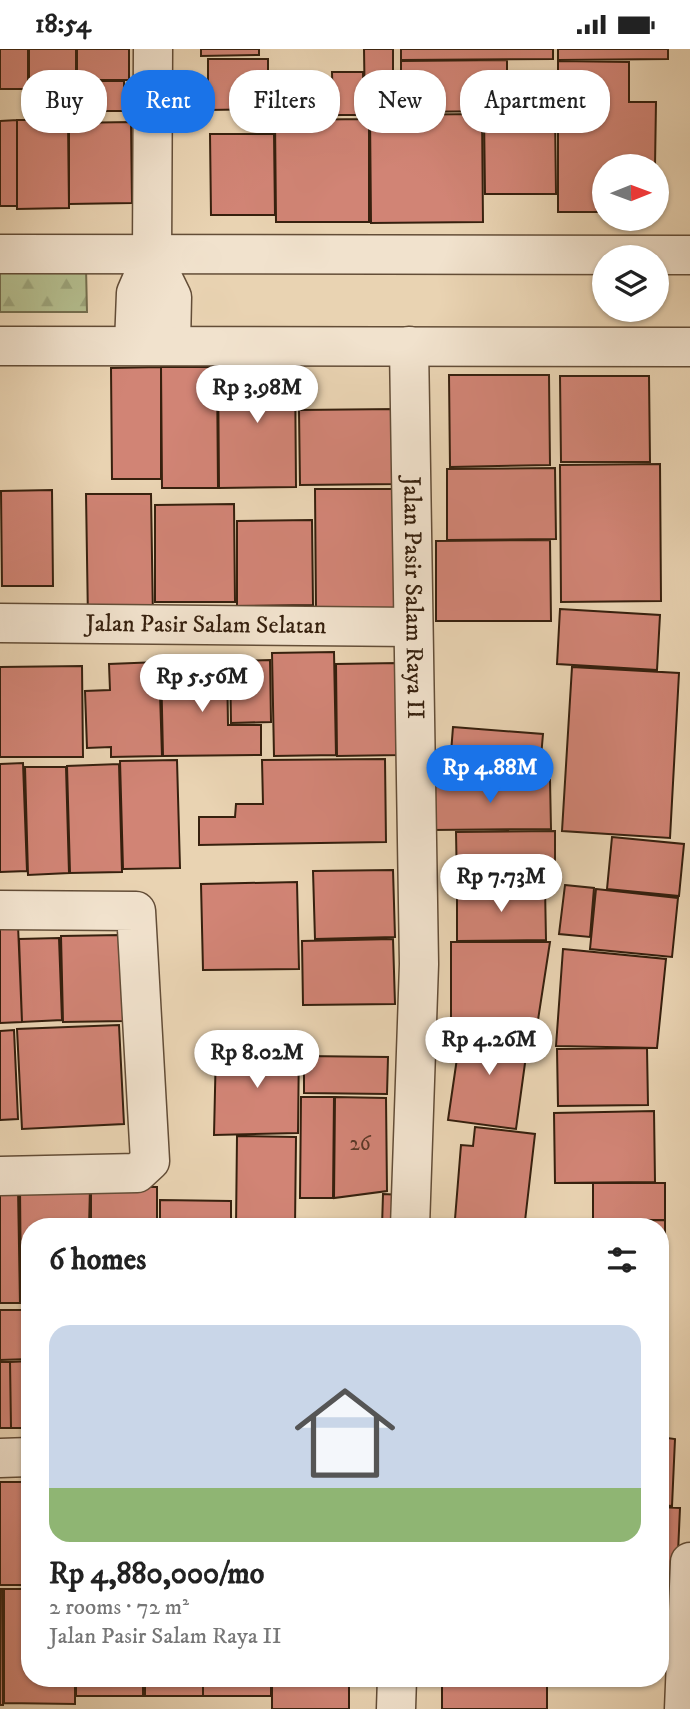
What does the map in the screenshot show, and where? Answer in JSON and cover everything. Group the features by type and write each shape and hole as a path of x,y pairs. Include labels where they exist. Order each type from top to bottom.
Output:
{"street":[{"path":"134,344 136,293 152,256 153,49"},
{"path":"0,254 690,255"},
{"path":"152,256 172,297 171,344"},
{"path":"0,346 171,344 690,347"},
{"name":"Jalan Pasir Salam Raya II","path":"409,346 419,964 410,1218"},
{"name":"Jalan Pasir Salam Selatan","path":"0,623 414,627"},
{"path":"0,910 136,911 150,1161 145,1169 137,1173 0,1176"},
{"path":"0,1458 21,1457"},
{"path":"684,1709 690,1562"},
{"path":"396,1709 397,1687"}],"green space":[{"path":"0,268 86,268 87,312 0,312"}],"building":[{"path":"0,49 28,49 28,70 21,70 21,89 0,89"},
{"path":"29,49 76,49 76,70 29,70"},
{"path":"77,49 129,49 129,70 121,70 121,80 107,80 107,70 77,70"},
{"path":"201,49 259,49 259,55 201,56"},
{"path":"364,49 393,49 393,70 364,70"},
{"path":"401,49 553,49 553,59 401,60"},
{"path":"558,49 668,49 668,59 558,60"},
{"path":"208,59 268,59 268,70 229,70 229,110 215,110 215,70 208,70"},
{"path":"507,60 507,70 460,70 460,111 446,112 446,70 401,70 401,61"},
{"path":"558,61 629,62 629,102 656,102 655,154 592,154 592,212 558,212 558,133 610,133 610,70 558,70"},
{"path":"340,72 354,72 354,115 340,115"},
{"path":"107,81 121,81 121,111 107,111"},
{"path":"446,114 460,114 460,133 482,133 483,222 371,223 370,133 446,133"},
{"path":"340,119 354,119 354,133 369,133 369,222 276,222 275,133 340,133"},
{"path":"17,120 17,206 0,206 0,121"},
{"path":"17,120 21,120 21,133 68,133 69,208 17,209"},
{"path":"107,122 121,122 121,133 131,133 132,203 69,204 69,133 107,133"},
{"path":"484,133 555,133 556,194 485,194"},
{"path":"210,134 274,134 275,215 211,215"},
{"path":"218,363 295,363 296,487 219,488"},
{"path":"161,367 161,479 112,479 111,368"},
{"path":"161,367 217,367 218,488 162,488"},
{"path":"449,375 549,375 550,465 450,467"},
{"path":"560,376 649,376 650,462 561,462"},
{"path":"397,409 398,484 300,485 299,410"},
{"path":"660,464 661,601 561,602 560,465"},
{"path":"555,468 556,539 447,540 447,469"},
{"path":"315,489 401,489 401,615 316,616"},
{"path":"52,490 53,586 2,586 1,491"},
{"path":"86,494 151,494 153,620 88,621"},
{"path":"234,504 235,602 155,602 155,505"},
{"path":"312,520 313,605 237,606 237,521"},
{"path":"550,540 551,621 436,621 436,541"},
{"path":"560,609 660,615 657,670 557,664"},
{"path":"334,652 336,755 274,756 272,653"},
{"path":"270,660 271,722 231,723 230,661"},
{"path":"159,662 162,756 111,757 111,747 87,748 85,691 110,690 109,664"},
{"path":"398,663 400,755 337,756 336,664"},
{"path":"227,664 228,725 261,725 261,755 163,756 161,665"},
{"path":"82,666 83,757 0,757 0,667"},
{"path":"572,667 679,673 670,838 562,831"},
{"path":"453,727 543,734 539,780 449,779"},
{"path":"385,759 386,842 199,845 199,817 235,817 236,804 263,804 262,760"},
{"path":"177,760 180,868 123,869 120,761"},
{"path":"23,763 27,871 0,872 0,764"},
{"path":"119,764 122,872 70,873 67,766"},
{"path":"25,767 66,767 69,873 28,875"},
{"path":"550,780 551,829 431,830 430,781"},
{"path":"555,831 555,886 457,887 456,832"},
{"path":"612,837 684,844 679,896 607,889"},
{"path":"393,870 395,937 315,939 313,871"},
{"path":"297,882 299,969 203,970 201,884"},
{"path":"565,885 594,888 590,937 559,934"},
{"path":"545,887 546,940 457,941 457,888"},
{"path":"596,889 678,898 672,957 590,949"},
{"path":"0,925 18,925 22,1022 0,1023"},
{"path":"121,935 124,1021 63,1022 61,936"},
{"path":"59,938 62,1020 22,1022 19,939"},
{"path":"393,939 395,1004 303,1005 302,941"},
{"path":"451,942 550,942 536,1033 451,1022"},
{"path":"563,949 666,959 657,1048 556,1046"},
{"path":"462,1024 529,1034 516,1129 448,1120"},
{"path":"119,1025 124,1124 22,1129 17,1029"},
{"path":"14,1030 18,1119 0,1120 0,1031"},
{"path":"299,1043 298,1133 214,1135 216,1047"},
{"path":"647,1048 648,1105 558,1106 557,1049"},
{"path":"304,1056 388,1057 387,1094 304,1093"},
{"path":"301,1097 334,1097 333,1198 300,1198"},
{"path":"335,1097 386,1098 387,1191 334,1198"},
{"path":"654,1111 655,1182 555,1183 554,1113"},
{"path":"475,1127 535,1134 525,1218 455,1218 461,1145 473,1146"},
{"path":"237,1136 296,1137 295,1218 236,1218"},
{"path":"593,1183 665,1183 665,1218 593,1218"},
{"path":"91,1186 157,1187 157,1218 91,1218"},
{"path":"18,1188 20,1303 0,1303 0,1189"},
{"path":"20,1188 90,1188 89,1218 21,1218 21,1301"},
{"path":"383,1194 402,1195 401,1218 382,1218"},
{"path":"160,1200 231,1201 231,1218 160,1218"},
{"path":"0,1310 21,1310 21,1359 0,1360"},
{"path":"21,1361 21,1428 11,1428 10,1362"},
{"path":"0,1362 10,1362 11,1428 0,1428"},
{"path":"669,1438 675,1439 672,1506 669,1506"},
{"path":"0,1482 21,1482 21,1585 0,1585"},
{"path":"669,1507 680,1508 677,1575 669,1575"},
{"path":"2,1589 3,1705 0,1705"},
{"path":"4,1589 21,1589 21,1687 75,1687 75,1704 4,1703"},
{"path":"76,1687 143,1687 143,1696 76,1696"},
{"path":"145,1687 203,1687 203,1696 145,1696"},
{"path":"203,1687 271,1687 271,1696 203,1696"},
{"path":"272,1687 349,1687 349,1709 272,1709"},
{"path":"442,1687 547,1687 547,1709 442,1709"}]}
